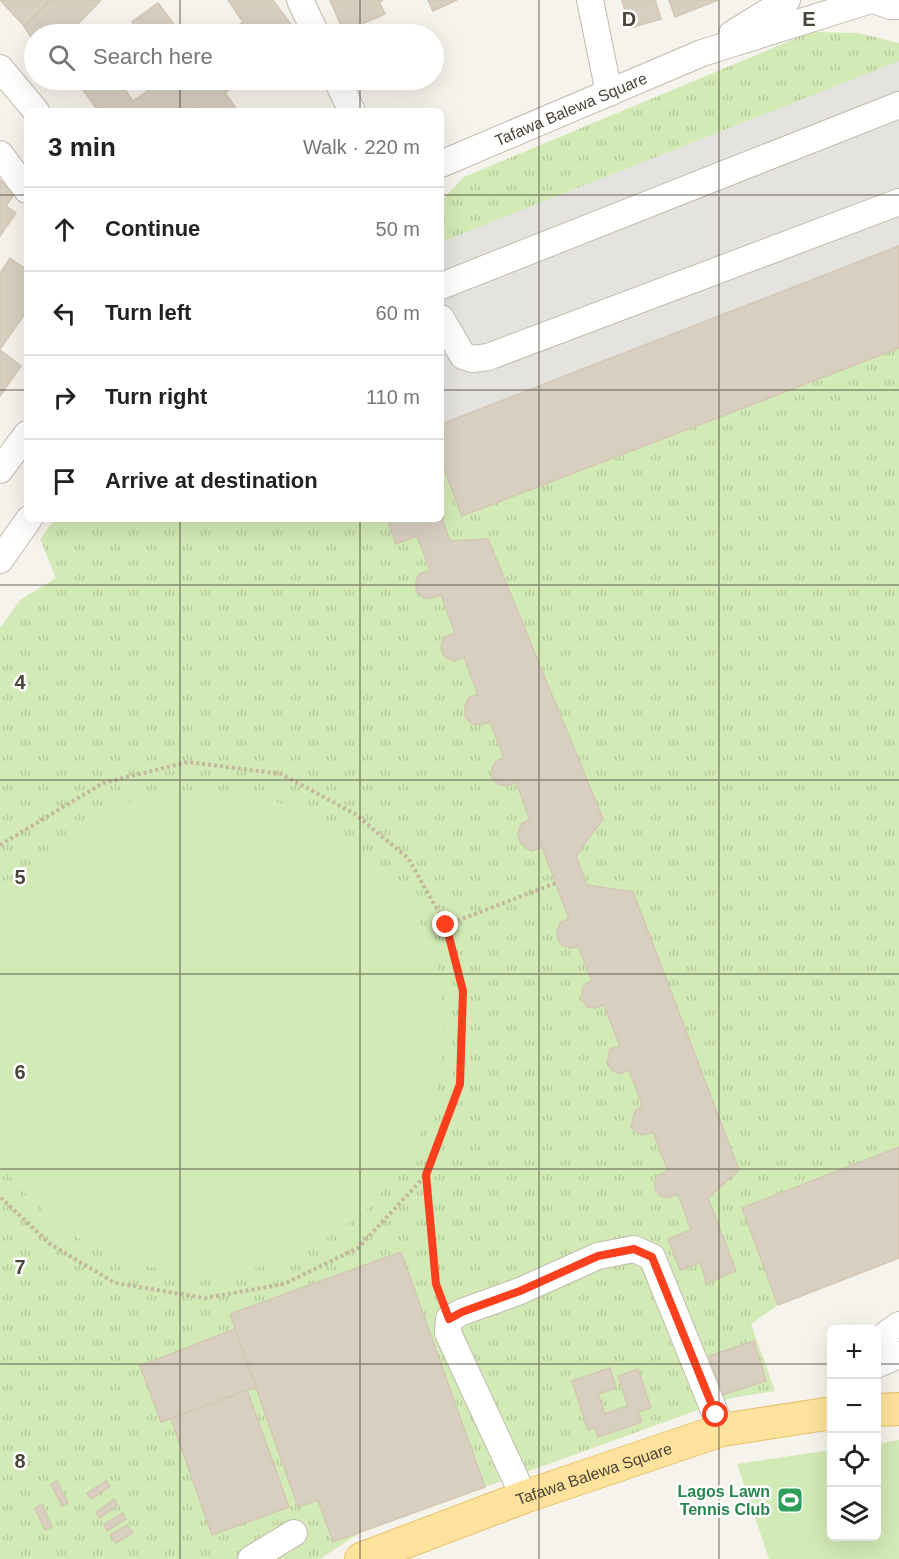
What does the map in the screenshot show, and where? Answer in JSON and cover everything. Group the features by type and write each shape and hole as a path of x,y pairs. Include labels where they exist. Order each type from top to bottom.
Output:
{"main road":[{"path":"881,1410 899,1409"},
{"name":"Tafawa Balewa Square","path":"362,1559 524,1497 722,1430 827,1414"}],"street":[{"path":"300,0 311,24"},
{"path":"590,0 609,93"},
{"name":"Tafawa Balewa Square","path":"702,53 787,0"},
{"path":"872,0 890,6 899,6"},
{"name":"Tafawa Balewa Square","path":"444,163 702,53 872,0"},
{"path":"0,68 33,108"},
{"path":"343,90 351,108"},
{"path":"444,285 899,105"},
{"path":"0,154 24,186"},
{"path":"444,323 463,356 473,359 488,357 899,202"},
{"path":"0,470 24,438"},
{"path":"0,560 27,522"},
{"path":"524,1497 448,1333 449,1319 520,1291 598,1256 634,1249 652,1257 722,1430"},
{"path":"881,1338 899,1325"},
{"path":"881,1363 899,1355"},
{"path":"251,1559 294,1533"}],"path":[{"path":"0,845 103,783 188,762 281,774 355,814 408,858 446,925 463,991 460,1084 426,1175 358,1248 284,1284 206,1298 115,1283 50,1245 0,1197"},
{"path":"446,925 556,884"},
{"path":"426,1175 436,1284 449,1319"}],"green space":[{"path":"811,32 858,33 899,43 899,1258 778,1305 751,1324 775,1391 731,1398 361,1532 320,1559 0,1559 0,628 20,600 56,578 40,539 53,522 444,522 444,198 464,177"},
{"path":"202,790 268,798 328,823 378,863 416,915 439,976 445,1040 434,1104 407,1163 365,1212 311,1249 250,1270 185,1274 122,1261 63,1230 15,1183 0,1158 0,908 23,872 74,828 135,800"},
{"name":"Lagos Lawn Tennis Club","path":"899,1440 899,1559 769,1559 737,1464 827,1451 827,1541 881,1541 881,1443"}],"shaded area":[{"path":"899,61 899,246 444,423 444,241"}],"building":[{"path":"0,0 51,0 24,24 24,26"},
{"path":"51,0 101,0 78,24 26,24"},
{"path":"228,0 273,0 291,24 240,24 243,22"},
{"path":"330,0 383,0 379,2 385,14 362,24 340,24"},
{"path":"428,0 457,0 433,11"},
{"path":"622,0 655,0 661,19 630,28"},
{"path":"669,0 718,0 675,17"},
{"path":"158,3 174,24 134,24 132,22"},
{"path":"83,90 125,90 133,101 149,90 229,90 225,93 236,108 194,108 96,108"},
{"path":"0,180 16,192 6,206 16,213 0,236"},
{"path":"899,246 899,348 462,516 444,469 444,423"},
{"path":"10,258 24,268 24,315 0,349 0,273"},
{"path":"0,350 21,366 0,396"},
{"path":"388,522 443,522 450,541 488,539 603,819 576,856 587,885 633,892 739,1170 708,1198 736,1271 707,1283 700,1263 680,1270 668,1239 691,1230 678,1194 667,1198 660,1196 655,1189 658,1175 668,1171 653,1132 644,1135 631,1127 635,1110 643,1107 629,1070 619,1074 607,1064 610,1049 620,1046 604,1005 596,1008 587,1007 582,1000 585,984 592,981 578,946 571,948 562,945 558,939 557,931 560,923 569,919 542,847 532,851 520,842 518,833 522,823 530,820 516,782 506,786 498,784 492,778 492,768 496,761 504,758 490,722 480,725 473,724 465,717 465,706 469,697 478,695 464,657 454,661 442,653 441,645 445,637 455,633 441,595 429,599 421,596 416,590 416,580 419,574 430,570 417,536 396,544"},
{"path":"899,1147 899,1258 778,1305 742,1208"},
{"path":"401,1252 485,1487 333,1542 318,1500 298,1507 230,1314"},
{"path":"235,1329 256,1387 161,1422 140,1366"},
{"path":"754,1341 766,1381 722,1395 709,1356"},
{"path":"610,1368 616,1388 598,1394 605,1414 628,1406 618,1376 638,1369 651,1408 638,1412 642,1422 598,1437 595,1427 588,1430 572,1381"},
{"path":"247,1390 289,1507 212,1535 171,1419"},
{"path":"57,1481 68,1503 62,1506 51,1484"},
{"path":"106,1481 110,1486 91,1499 87,1493"},
{"path":"114,1499 118,1505 100,1518 96,1513"},
{"path":"42,1504 52,1527 45,1530 35,1508"},
{"path":"123,1513 126,1519 107,1531 104,1524"},
{"path":"127,1525 133,1533 116,1543 110,1535"}],"place":[{"name":"Lagos Lawn Tennis Club","path":"790,1500"}],"route":[{"path":"446,925 463,991 460,1084 426,1175 436,1284 449,1319 520,1291 598,1256 634,1249 642,1251 652,1257 716,1415"}]}
